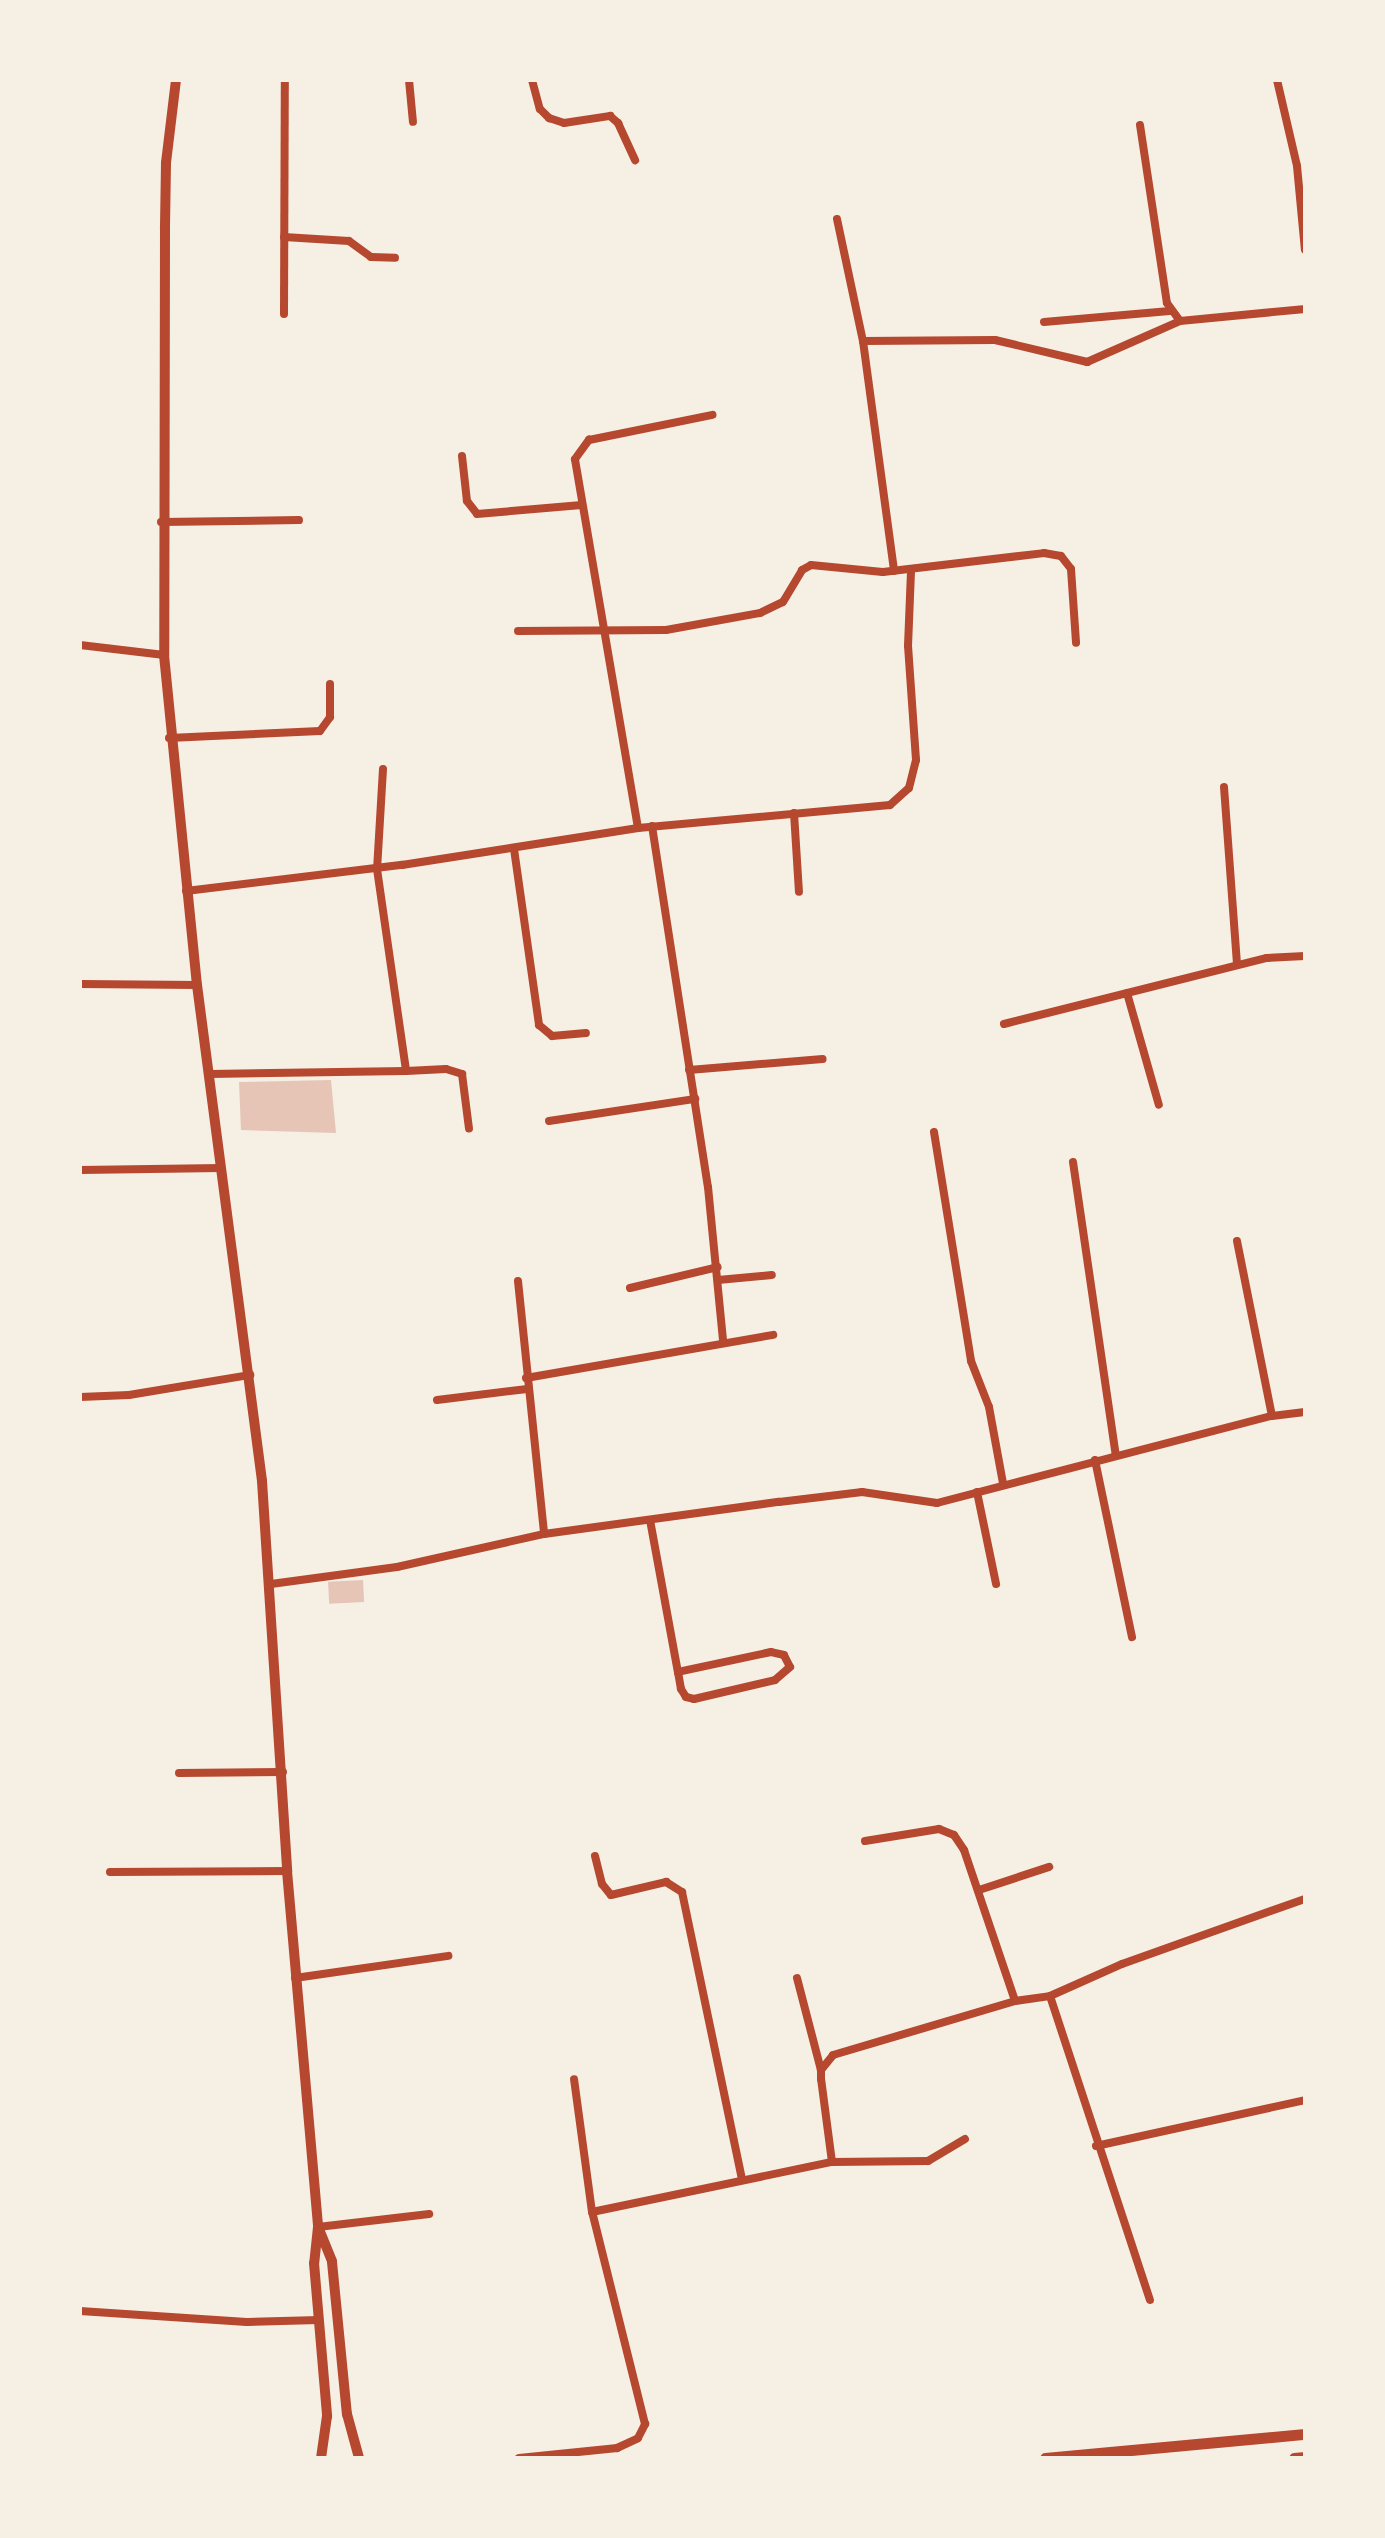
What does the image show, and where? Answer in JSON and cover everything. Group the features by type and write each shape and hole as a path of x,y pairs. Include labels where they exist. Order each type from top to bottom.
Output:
{"highway":[{"path":"1045,2458 1305,2434"},
{"path":"1294,2458 1305,2457"}],"main road":[{"path":"176,80 166,163 161,522 169,738 197,985 250,1376 271,1584 287,1870 318,2226 314,2263 327,2416 320,2458"},
{"path":"318,2226 332,2262 347,2414 359,2458"}],"street":[{"path":"284,314 285,80"},
{"path":"409,80 414,122"},
{"path":"532,80 537,103 550,118 564,122 610,116 635,160"},
{"path":"1276,80 1296,166 1305,250"},
{"path":"1140,125 1170,311 1180,321"},
{"path":"837,219 863,340 894,571"},
{"path":"284,237 349,242 371,257 395,258"},
{"path":"863,340 994,340 1087,362 1180,321 1305,309"},
{"path":"1044,322 1170,311"},
{"path":"638,828 575,459 582,444 712,415"},
{"path":"462,456 467,501 477,514 582,505"},
{"path":"161,522 298,520"},
{"path":"518,631 666,630 760,613 783,602 802,570 811,565 894,571 1044,552 1061,556 1074,580 1076,643"},
{"path":"186,891 514,849 652,826 890,805 909,788 916,760 908,646 911,570"},
{"path":"80,645 164,654"},
{"path":"169,738 320,731 330,717 330,684"},
{"path":"383,769 377,868 406,1071"},
{"path":"1224,787 1236,965"},
{"path":"794,813 799,892"},
{"path":"652,826 718,1267 724,1341"},
{"path":"514,849 538,1026 552,1036 586,1033"},
{"path":"1004,1024 1236,965 1305,956"},
{"path":"80,984 197,985"},
{"path":"1127,993 1159,1105"},
{"path":"690,1070 823,1058"},
{"path":"210,1074 446,1069 462,1074 468,1129"},
{"path":"549,1121 694,1099"},
{"path":"934,1132 971,1361 989,1407 1003,1483"},
{"path":"1073,1162 1116,1455"},
{"path":"80,1170 222,1168"},
{"path":"1237,1241 1272,1416"},
{"path":"630,1288 718,1267"},
{"path":"718,1280 772,1275"},
{"path":"518,1281 544,1534"},
{"path":"437,1400 724,1341 773,1335"},
{"path":"80,1398 130,1395 250,1376"},
{"path":"271,1584 397,1567 544,1534 862,1492 928,1504 1272,1416 1305,1412"},
{"path":"1096,1460 1132,1637"},
{"path":"976,1492 996,1584"},
{"path":"650,1520 678,1672 682,1693 694,1699 775,1680 790,1668 784,1656 770,1652 678,1672"},
{"path":"180,1773 284,1772"},
{"path":"865,1841 947,1830 960,1841 1015,2002"},
{"path":"595,1856 602,1884 611,1895 666,1882 682,1892 742,2179"},
{"path":"978,1890 1048,1868"},
{"path":"110,1872 287,1870"},
{"path":"821,2070 832,2055 1015,2002 1050,1996 1122,1964 1305,1899"},
{"path":"295,1978 448,1956"},
{"path":"797,1978 821,2070 832,2162"},
{"path":"1050,1996 1096,2146 1150,2300"},
{"path":"520,2458 617,2448 638,2438 645,2424 592,2212 574,2079"},
{"path":"1096,2146 1305,2100"},
{"path":"592,2212 832,2162 920,2162 938,2157 965,2139"},
{"path":"318,2226 429,2214"},
{"path":"80,2311 247,2322 318,2320"}],"building":[{"path":"331,1080 336,1133 241,1130 239,1082"},
{"path":"363,1580 364,1602 329,1604 328,1582"}]}
